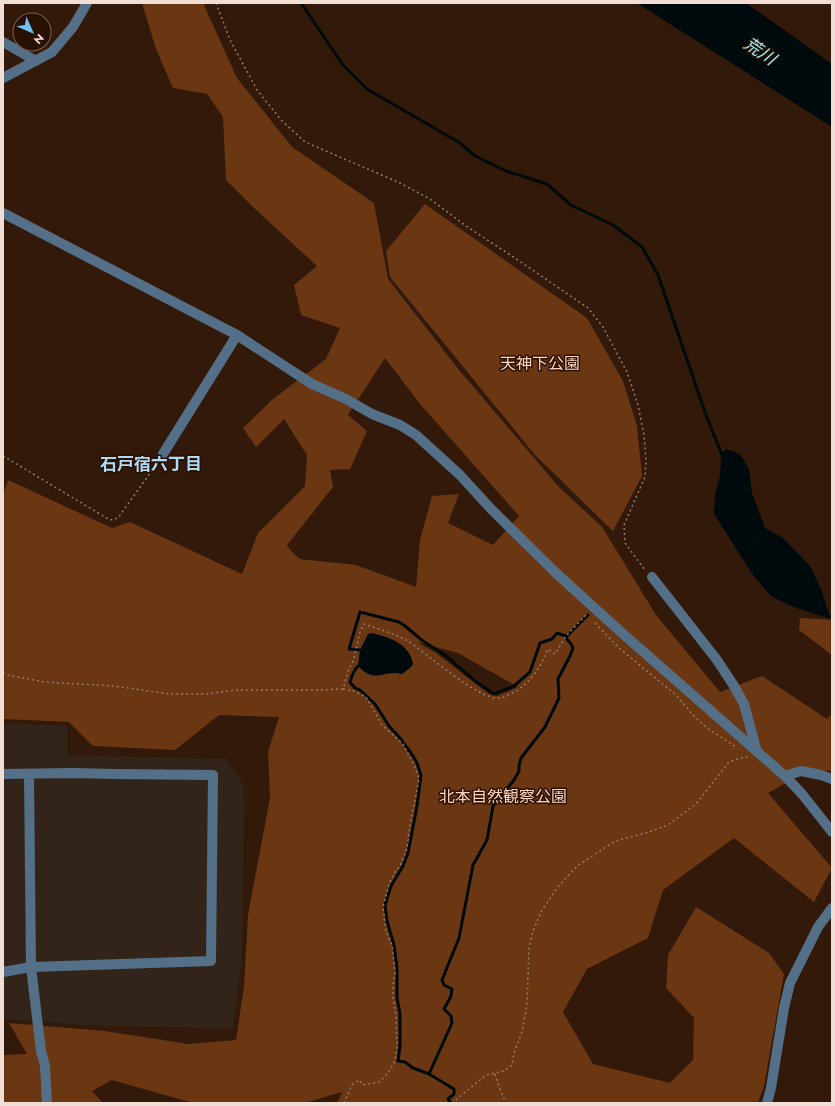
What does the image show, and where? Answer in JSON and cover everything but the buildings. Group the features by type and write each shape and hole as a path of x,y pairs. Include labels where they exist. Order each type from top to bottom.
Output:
{"street":[{"path":"3,78 52,52 73,27 87,3"},
{"path":"3,42 36,61"},
{"path":"3,213 237,335 312,384 372,414 400,425 416,435 460,475 492,510 556,573 755,754 785,776 802,794 832,832"},
{"path":"163,454 237,335"},
{"path":"652,577 717,660 734,686 744,704 755,754"},
{"path":"785,776 801,771 832,779"},
{"path":"3,774 72,773 213,775 211,961 32,967 3,972"},
{"path":"30,774 32,967 41,1051 45,1066 47,1103"},
{"path":"767,1103 790,983 818,928 832,908"}],"path":[{"path":"216,3 230,40 257,90 282,121 305,142 400,183 430,199 466,226 588,308 602,327 627,372 638,405 646,461 645,477 624,525 625,543 639,563 652,577"},
{"path":"3,456 110,520 118,518 163,454"},
{"path":"343,689 354,659 360,632 364,624 391,633 406,640 474,688 488,696 497,698 504,697 524,686 534,676 548,649 555,654 566,636 587,614 588,615"},
{"path":"592,619 634,662 676,695 693,715 707,728 737,748"},
{"path":"3,673 45,682 114,686 170,694 200,694 236,690 343,689 366,697 382,725 403,744 414,765 419,779 407,848 400,866 389,884 383,907 386,932 392,945 395,973 392,999 396,1014 397,1049 394,1063 388,1073 379,1082 363,1085 359,1080 352,1085 344,1103"},
{"path":"452,1103 486,1076 504,1071 512,1065 514,1053 522,1032 527,1004 529,947 533,931 542,910 558,887 577,866 612,843 649,832 668,824 696,804 729,762 755,754"},
{"path":"495,1074 506,1103"}],"shaded area":[{"path":"3,723 67,726 67,755 226,759 244,785 242,959 233,1029 84,1025 3,1019"}],"green space":[{"name":"北本自然観察公園","path":"142,3 203,3 237,78 292,147 374,203 388,279 459,370 558,486 602,527 656,615 720,692 762,676 827,719 832,714 832,771 809,770 768,793 832,868 814,902 734,838 663,890 648,938 587,969 563,1012 593,1064 670,1083 693,1060 694,1018 666,988 668,955 696,907 769,953 784,974 764,1086 758,1103 337,1103 342,1092 305,1103 193,1103 112,1080 92,1091 103,1103 3,1103 3,1055 27,1054 9,1023 105,1031 188,1044 236,1040 244,987 248,915 270,798 268,752 279,717 219,715 175,750 93,746 69,722 3,719 3,496 8,480 112,528 130,522 242,574 258,533 305,486 307,455 284,419 256,447 243,428 273,399 326,359 340,328 301,315 294,285 317,266 226,180 223,117 207,94 173,88 156,49","holes":["385,358 420,404 519,516 493,545 448,523 459,494 432,496 420,540 416,587 356,565 300,559 287,545 333,487 330,470 350,469 367,431 348,415","417,642 458,653 518,687 498,696 489,694 436,653"]},
{"name":"天神下公園","path":"425,204 587,318 623,381 637,426 642,476 613,531 535,455 390,277 386,251"},
{"path":"800,618 832,620 832,655 799,630"}],"water":[{"name":"荒川","path":"637,3 746,3 832,64 832,127"},
{"path":"726,449 740,454 749,469 752,493 765,528 783,538 810,566 821,589 831,619 793,607 771,596 753,575 714,514 715,495 720,476 721,454"},
{"path":"372,633 392,639 403,646 411,657 413,664 410,668 402,674 390,673 375,676 364,672 358,666 360,650 368,634"}],"waterway":[{"path":"301,3 343,65 367,89 460,143 475,156 506,171 547,184 571,205 613,225 642,247 658,275 707,418 723,457"},
{"path":"360,650 349,649 360,612 399,622 423,641 446,656 475,681 494,694 514,686 530,672 540,643 552,639 557,633 566,636 568,635 588,615"},
{"path":"451,1103 448,1099 454,1094 454,1089 429,1074 452,1023 451,1016 444,1009 451,996 452,989 444,985 442,980 459,938 473,865 487,840 493,806 514,780 519,771 521,758 545,727 559,698 558,679 573,648 566,638 568,635"},
{"path":"358,666 350,682 355,688 360,690 375,704 389,726 413,756 421,775 408,853 403,866 391,886 385,905 387,921 394,945 397,968 397,998 400,1014 400,1045 398,1061 405,1062 413,1068 429,1074"}],"district":[{"name":"石戸宿六丁目","path":"151,464"}]}
